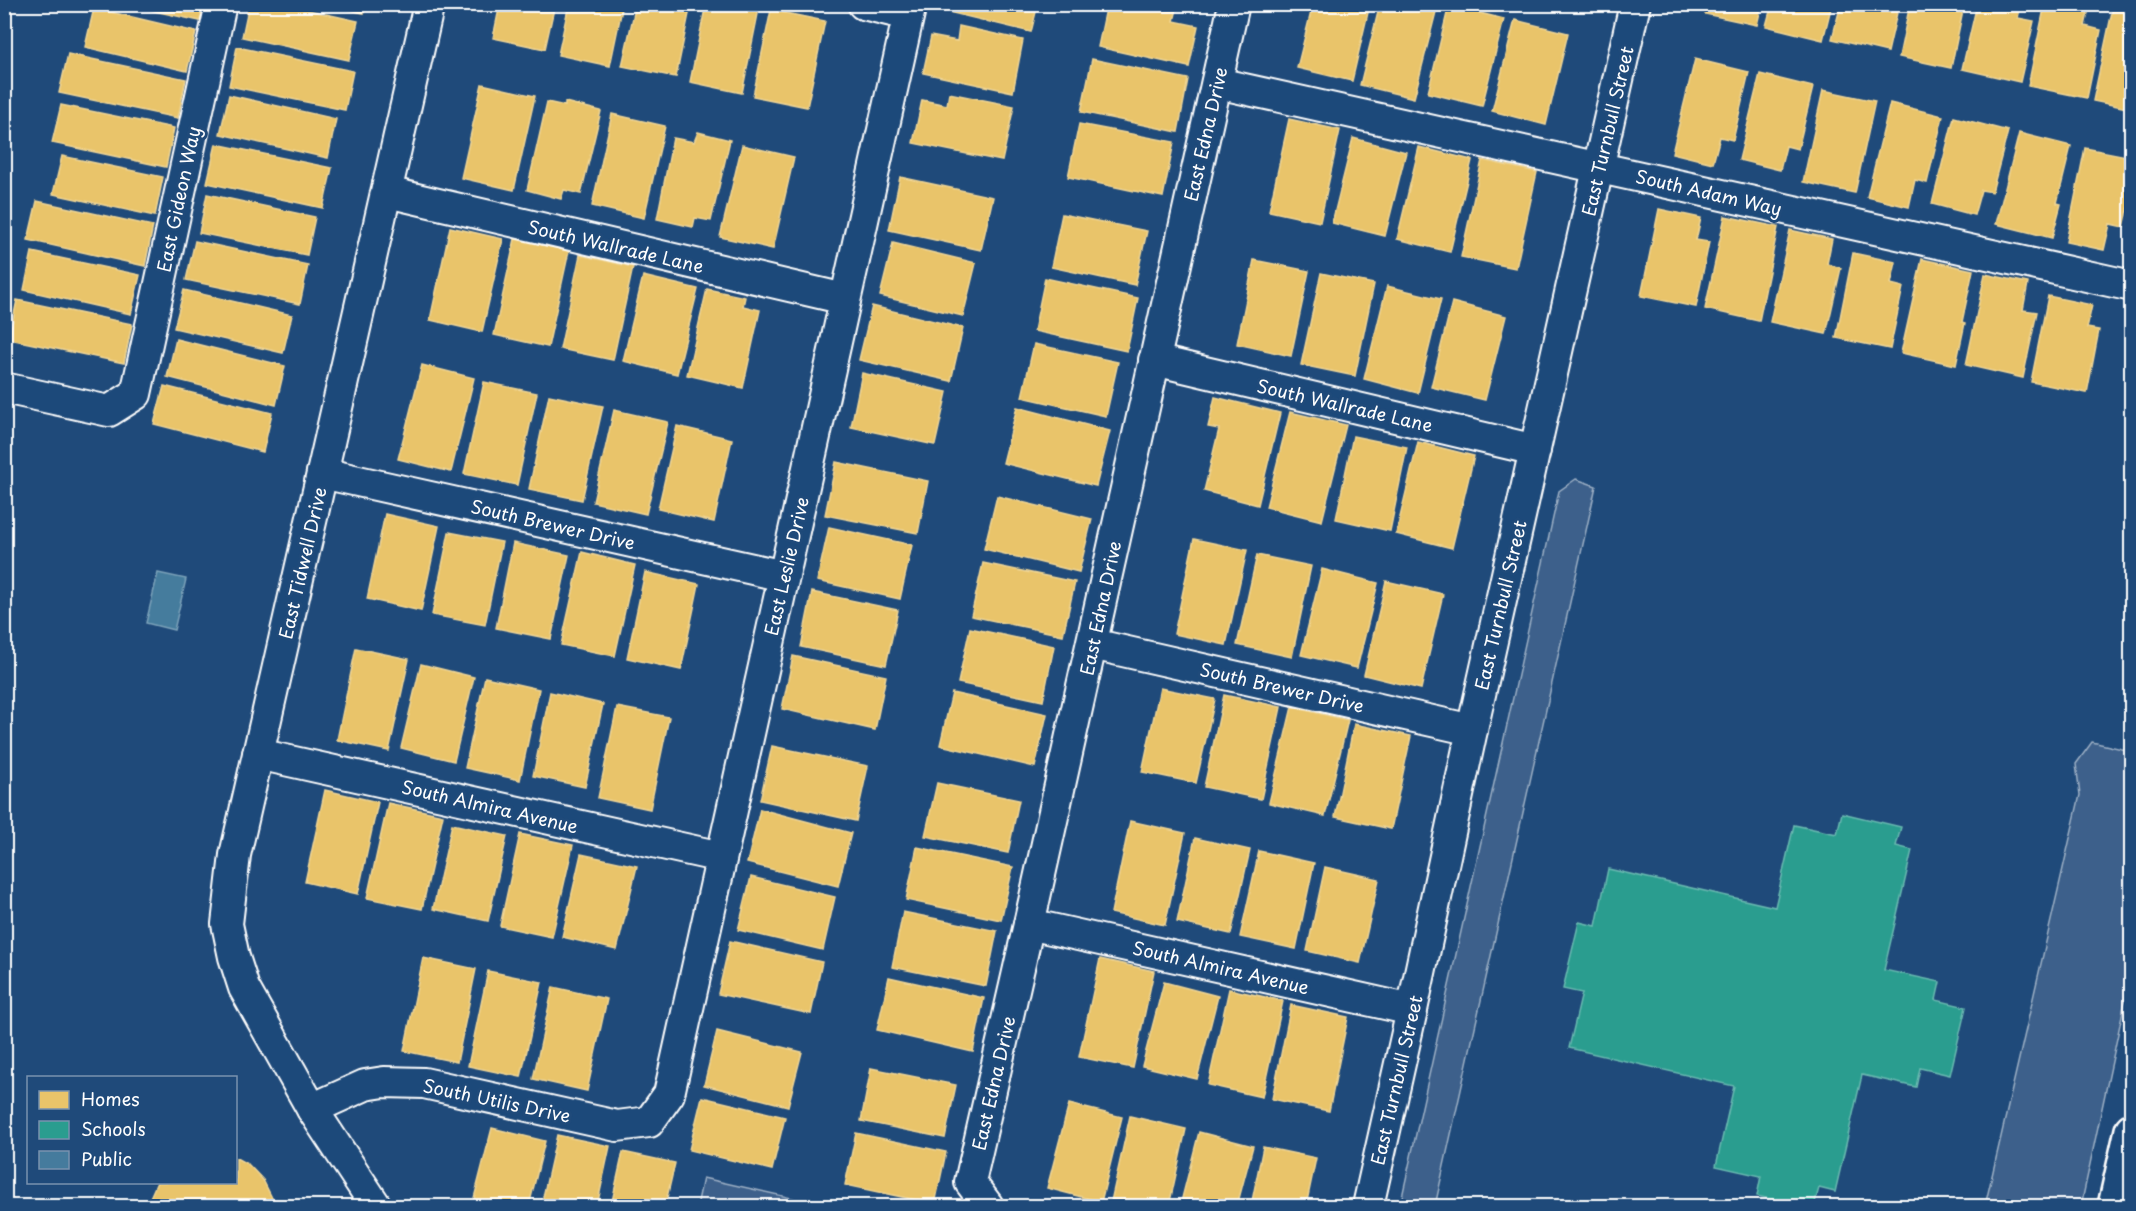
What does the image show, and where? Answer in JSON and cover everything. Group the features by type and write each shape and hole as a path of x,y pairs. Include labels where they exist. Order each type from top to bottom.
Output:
{"main road":[{"path":"2115,1206 2132,1130"}],"street":[{"name":"East Gideon Way","path":"4,388 109,411 136,394 221,4"},
{"name":"East Tidwell Drive","path":"376,1206 312,1109 244,988 227,924 236,855 258,754 429,4"},
{"path":"863,4 910,10"},
{"name":"East Edna Drive","path":"988,1206 970,1182 1234,4"},
{"name":"East Turnbull Street","path":"1368,1206 1635,4"},
{"name":"East Leslie Drive","path":"649,1122 669,1094 910,10"},
{"name":"South Adam Way","path":"1217,83 2132,286"},
{"name":"South Wallrade Lane","path":"387,192 845,299"},
{"name":"South Wallrade Lane","path":"1154,360 1535,450"},
{"name":"South Brewer Drive","path":"322,473 784,576"},
{"name":"South Brewer Drive","path":"1092,644 1472,730"},
{"name":"South Almira Avenue","path":"258,754 721,857"},
{"name":"South Almira Avenue","path":"1029,924 1412,1011"},
{"name":"South Utilis Drive","path":"312,1109 365,1085 384,1082 424,1083 616,1126 649,1122"}],"shaded area":[{"path":"1576,479 1596,486 1435,1206 1400,1206 1559,491"},
{"path":"2092,742 2131,751 2131,973 2081,1206 1985,1206 2080,795 2076,764"},
{"path":"703,1178 827,1206 697,1206"}],"building: Homes":[{"path":"4,4 12,4 6,30 4,30"},
{"path":"123,4 203,4 200,21"},
{"path":"249,4 281,4 358,21 349,60 242,37"},
{"path":"323,4 366,4 364,13"},
{"path":"500,4 555,4 545,49 493,38"},
{"path":"569,4 623,4 610,66 558,55"},
{"path":"636,4 691,4 676,77 622,66"},
{"path":"706,4 760,4 742,93 690,82"},
{"path":"937,4 1038,4 1031,32 936,9"},
{"path":"1107,4 1178,5 1174,21 1198,26 1189,67 1098,47"},
{"path":"1313,4 1370,4 1352,81 1297,68"},
{"path":"1380,4 1438,4 1414,98 1360,85"},
{"path":"1706,4 1762,4 1757,25 1705,14"},
{"path":"1772,4 1832,4 1823,40 1766,26"},
{"path":"1841,4 1899,4 1888,52 1832,39"},
{"path":"1910,4 1968,4 1967,11 1963,10 1951,68 1899,57"},
{"path":"1977,4 2021,4 2018,18 2034,21 2020,82 1962,69"},
{"path":"2045,4 2090,4 2085,26 2101,30 2087,98 2028,86"},
{"path":"1449,5 1504,19 1482,106 1428,93"},
{"path":"2113,7 2132,11 2132,109 2093,101"},
{"path":"94,8 196,32 187,71 85,47"},
{"path":"771,10 825,21 807,107 753,96"},
{"path":"1515,20 1568,33 1546,125 1492,111"},
{"path":"959,26 1023,40 1013,92 923,73 931,36 957,41"},
{"path":"237,47 353,71 345,110 229,86"},
{"path":"68,54 186,79 178,118 59,93"},
{"path":"1092,59 1188,79 1178,132 1081,112"},
{"path":"1695,59 1749,72 1733,140 1720,137 1713,163 1672,153"},
{"path":"1760,74 1813,87 1798,149 1786,146 1780,170 1739,160"},
{"path":"482,84 535,96 514,190 461,178"},
{"path":"1823,90 1875,101 1855,193 1803,182"},
{"path":"949,93 1014,106 1002,161 913,143 922,100 947,105"},
{"path":"229,95 336,119 328,158 220,134"},
{"path":"547,102 565,106 565,102 601,111 581,194 564,190 561,199 527,190"},
{"path":"1890,103 1943,116 1927,183 1915,180 1909,207 1867,197"},
{"path":"61,105 174,128 166,167 52,143"},
{"path":"612,114 665,126 644,218 592,206"},
{"path":"1954,117 2008,131 1992,192 1981,190 1974,215 1932,204"},
{"path":"1289,119 1340,130 1320,222 1269,211"},
{"path":"1079,124 1174,142 1163,197 1068,177"},
{"path":"698,132 730,140 711,221 695,218 693,227 657,219 673,138 694,142"},
{"path":"2019,133 2071,146 2057,203 2061,204 2052,238 1996,224"},
{"path":"1353,138 1406,152 1385,236 1332,223"},
{"path":"216,144 332,168 323,208 207,183"},
{"path":"742,145 794,157 773,249 720,237"},
{"path":"1419,147 1472,160 1450,252 1397,239"},
{"path":"2085,148 2132,157 2132,192 2124,227 2110,224 2104,250 2066,242"},
{"path":"62,156 163,177 155,216 53,194"},
{"path":"1482,160 1537,172 1516,268 1461,257"},
{"path":"900,177 993,197 981,250 889,230"},
{"path":"207,194 315,217 307,255 199,233"},
{"path":"37,201 153,226 145,266 28,240"},
{"path":"1659,209 1701,218 1696,240 1709,242 1696,307 1641,296"},
{"path":"1062,214 1147,231 1135,285 1051,267"},
{"path":"1725,216 1778,227 1759,321 1705,309"},
{"path":"450,227 503,239 482,332 430,320"},
{"path":"1790,230 1832,239 1827,264 1841,268 1826,334 1770,322"},
{"path":"515,239 569,251 548,347 494,335"},
{"path":"195,241 308,265 300,304 186,280"},
{"path":"893,243 976,263 963,316 880,296"},
{"path":"32,252 140,275 131,314 24,290"},
{"path":"1853,253 1896,262 1891,284 1903,287 1890,349 1836,338"},
{"path":"580,255 633,267 613,360 560,349"},
{"path":"1922,259 1973,270 1956,365 1901,353"},
{"path":"1254,260 1309,271 1291,356 1237,344"},
{"path":"1321,273 1374,284 1355,376 1301,365"},
{"path":"1985,274 2028,283 2023,310 2037,312 2023,378 1966,365"},
{"path":"643,276 698,289 677,374 623,361"},
{"path":"1045,278 1138,298 1127,351 1034,331"},
{"path":"1387,286 1441,299 1418,393 1364,379"},
{"path":"707,289 745,297 743,306 760,310 743,388 687,375"},
{"path":"184,290 292,315 283,353 174,328"},
{"path":"2048,296 2092,305 2087,328 2099,330 2087,393 2031,382"},
{"path":"17,300 132,324 124,363 9,339"},
{"path":"1452,302 1506,316 1485,400 1431,387"},
{"path":"872,306 963,328 951,381 859,360"},
{"path":"176,339 285,366 276,405 167,377"},
{"path":"1034,344 1118,362 1106,416 1022,397"},
{"path":"422,365 474,378 451,472 398,459"},
{"path":"862,373 947,392 935,445 851,427"},
{"path":"484,382 537,393 517,485 464,474"},
{"path":"164,386 272,413 263,452 154,424"},
{"path":"549,395 603,406 582,500 529,489"},
{"path":"1215,397 1280,413 1258,505 1204,491 1219,429 1208,427"},
{"path":"1017,407 1110,431 1096,486 1003,463"},
{"path":"614,410 668,422 646,514 593,502"},
{"path":"1290,412 1346,425 1322,521 1266,507"},
{"path":"677,426 732,439 714,522 658,509"},
{"path":"1353,436 1407,447 1390,531 1336,519"},
{"path":"1418,442 1474,456 1452,548 1396,534"},
{"path":"836,462 928,481 918,533 825,515"},
{"path":"997,496 1092,519 1079,572 984,549"},
{"path":"385,514 439,526 421,611 367,599"},
{"path":"829,527 912,545 900,599 817,581"},
{"path":"449,532 502,542 485,625 432,615"},
{"path":"1194,539 1247,550 1226,645 1174,634"},
{"path":"513,543 569,555 551,639 496,628"},
{"path":"582,552 635,565 615,656 561,645"},
{"path":"1257,555 1311,566 1292,657 1237,645"},
{"path":"983,563 1075,582 1063,635 971,616"},
{"path":"1322,569 1378,583 1357,668 1301,655"},
{"path":"645,572 699,584 681,670 627,658"},
{"path":"1386,581 1443,594 1421,689 1364,675"},
{"path":"812,592 898,610 886,665 801,647"},
{"path":"970,628 1054,646 1043,701 958,683"},
{"path":"356,648 409,659 389,751 337,740"},
{"path":"793,656 886,676 875,730 782,709"},
{"path":"421,664 474,677 454,761 401,748"},
{"path":"485,677 539,689 520,780 465,768"},
{"path":"1160,688 1215,699 1196,783 1142,772"},
{"path":"550,692 603,704 585,787 533,776"},
{"path":"952,693 1047,714 1035,767 940,745"},
{"path":"1224,695 1281,707 1261,799 1204,787"},
{"path":"617,707 669,717 650,809 598,798"},
{"path":"1292,707 1348,720 1325,816 1269,803"},
{"path":"1354,724 1411,736 1391,829 1335,817"},
{"path":"772,746 868,766 856,821 760,800"},
{"path":"937,783 1019,800 1008,853 925,836"},
{"path":"325,790 378,802 358,894 305,882"},
{"path":"388,803 443,815 422,909 367,898"},
{"path":"760,809 851,833 838,886 747,863"},
{"path":"1130,821 1185,833 1165,925 1111,913"},
{"path":"452,824 507,836 488,921 433,909"},
{"path":"520,834 573,845 552,937 500,926"},
{"path":"1195,838 1250,850 1231,934 1177,922"},
{"path":"917,847 1013,867 1001,920 906,900"},
{"path":"1259,851 1314,863 1296,949 1240,937"},
{"path":"581,854 637,866 617,950 562,937"},
{"path":"1325,867 1379,879 1360,963 1307,951"},
{"path":"751,877 835,897 823,950 738,930"},
{"path":"903,912 997,931 986,986 892,967"},
{"path":"730,941 822,962 811,1014 718,994"},
{"path":"423,958 476,969 457,1062 404,1051"},
{"path":"1100,959 1154,971 1133,1068 1079,1057"},
{"path":"488,971 542,982 521,1077 468,1066"},
{"path":"889,977 984,998 973,1052 877,1030"},
{"path":"1164,982 1218,996 1197,1079 1142,1066"},
{"path":"553,987 607,999 587,1091 533,1079"},
{"path":"1229,989 1283,1001 1262,1097 1208,1085"},
{"path":"1291,1005 1348,1017 1329,1111 1272,1099"},
{"path":"717,1031 802,1052 788,1106 704,1085"},
{"path":"871,1068 956,1085 945,1138 861,1121"},
{"path":"702,1097 785,1117 772,1170 689,1150"},
{"path":"1069,1104 1122,1117 1101,1202 1047,1188"},
{"path":"1130,1116 1186,1129 1169,1206 1110,1206"},
{"path":"492,1128 545,1141 529,1206 472,1206"},
{"path":"1199,1132 1253,1146 1237,1206 1180,1206"},
{"path":"856,1133 946,1152 935,1204 845,1185"},
{"path":"557,1135 610,1146 597,1206 541,1206"},
{"path":"1263,1147 1316,1158 1306,1206 1251,1206"},
{"path":"623,1152 675,1163 665,1206 611,1206"},
{"path":"237,1159 249,1165 263,1180 272,1198 273,1206 148,1206 156,1184 237,1184"}],"building: Schools":[{"path":"1842,813 1901,827 1896,846 1912,850 1884,970 1940,982 1936,1000 1966,1007 1950,1075 1920,1068 1916,1087 1862,1075 1835,1192 1819,1188 1814,1206 1802,1206 1757,1196 1761,1176 1716,1166 1734,1086 1569,1048 1582,993 1563,989 1579,922 1596,926 1608,869 1775,907 1794,825 1837,834"}],"building: Public":[{"path":"158,573 186,579 174,630 146,623"}]}
